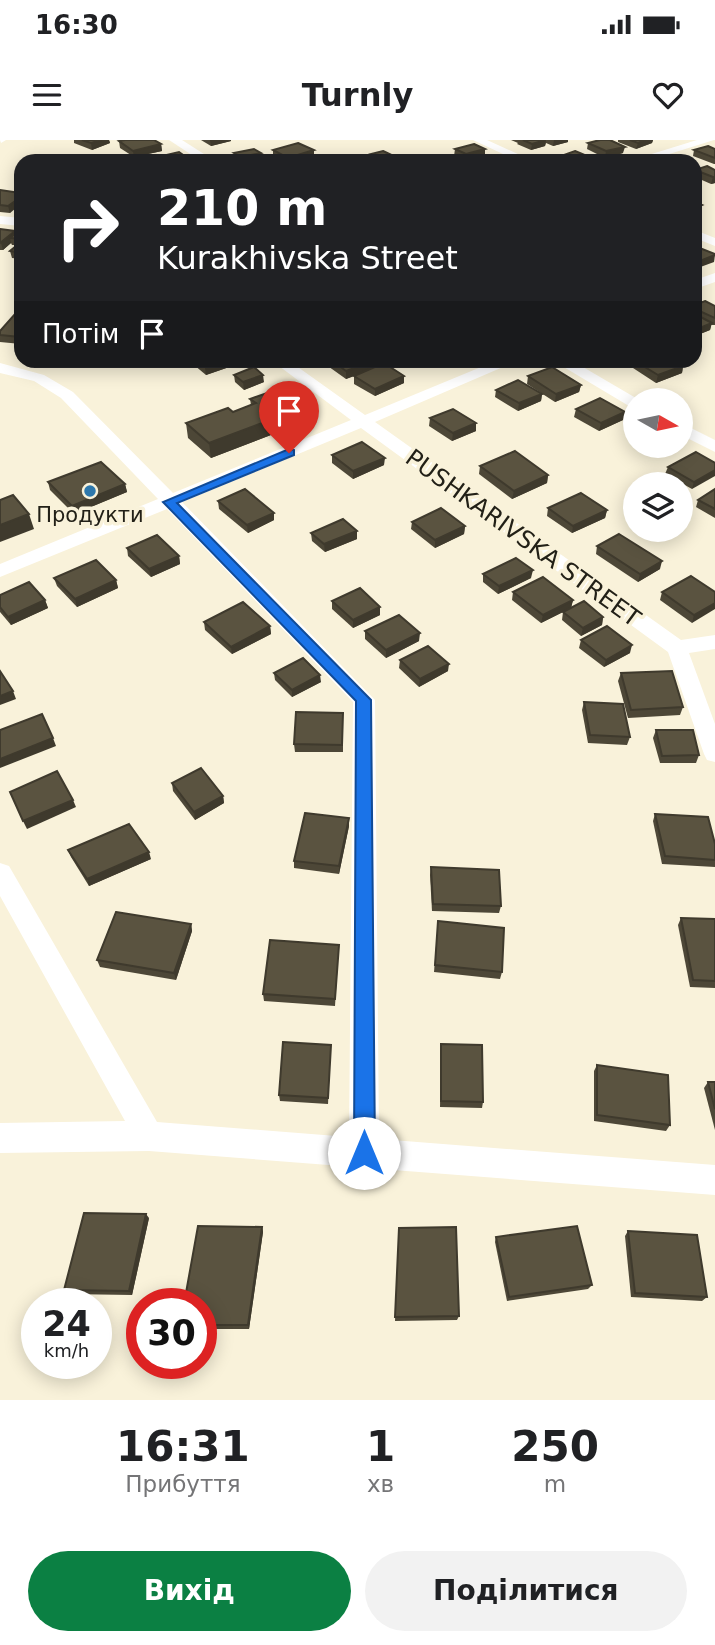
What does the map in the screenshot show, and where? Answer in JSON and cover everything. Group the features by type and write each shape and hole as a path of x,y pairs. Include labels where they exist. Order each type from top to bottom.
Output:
{"street":[{"path":"174,140 197,154"},
{"path":"478,140 511,154"},
{"path":"660,154 709,140"},
{"path":"0,368 39,378 68,395 364,700 364,1153"},
{"name":"PUSHKARIVSKA STREET","path":"289,368 677,648"},
{"path":"0,571 493,368"},
{"path":"573,368 623,395"},
{"path":"693,435 715,447"},
{"path":"715,642 677,648 715,754"},
{"path":"0,873 149,1136"},
{"path":"0,1138 149,1136 715,1180"}],"building":[{"path":"154,140 161,144 133,151 119,141"},
{"path":"523,140 545,140 532,144"},
{"path":"610,140 625,147 606,151 588,143"},
{"path":"298,143 314,150 301,154 280,154 273,150"},
{"path":"474,144 485,149 466,154 455,149"},
{"path":"708,146 715,149 715,158 694,150"},
{"path":"254,149 261,153 236,154"},
{"path":"707,166 715,170 715,177 702,173 702,168"},
{"path":"0,190 14,192 14,202 8,206 0,205"},
{"path":"0,229 14,231 14,232 0,243"},
{"path":"702,249 715,254 702,260"},
{"path":"702,302 715,306 715,318 702,312"},
{"path":"14,315 14,336 0,335 0,331"},
{"path":"702,318 712,323 702,327"},
{"path":"255,368 263,375 243,382 234,375"},
{"path":"372,368 392,368 404,376 375,389 354,376"},
{"path":"554,368 581,385 556,394 528,376"},
{"path":"646,368 677,368 658,375"},
{"path":"518,380 542,394 519,403 496,390"},
{"path":"290,385 315,403 209,443 186,423 228,408 233,412 256,403 250,399"},
{"path":"600,398 623,413 601,423 576,409"},
{"path":"453,409 476,423 453,433 430,418"},
{"path":"362,442 385,458 353,471 332,455"},
{"path":"515,451 548,475 514,491 480,466"},
{"path":"696,452 715,463 715,470 694,482 693,472 677,472 668,467 685,458 693,458"},
{"path":"101,462 125,484 72,506 48,482"},
{"path":"245,489 274,513 247,525 218,501"},
{"path":"715,489 715,509 698,500"},
{"path":"581,493 607,510 573,526 548,508"},
{"path":"13,495 29,514 0,525 0,500"},
{"path":"441,508 465,526 435,540 412,522"},
{"path":"343,519 357,531 324,544 311,533"},
{"path":"619,534 623,537 623,542 632,542 662,561 640,574 597,546"},
{"path":"157,535 179,556 149,569 127,548"},
{"path":"516,558 533,570 499,586 483,574"},
{"path":"96,560 116,580 75,599 54,578"},
{"path":"691,576 715,592 715,603 694,615 662,592"},
{"path":"543,577 573,600 543,615 513,592"},
{"path":"29,582 45,600 8,617 0,607 0,595"},
{"path":"360,588 380,607 353,620 332,601"},
{"path":"584,601 603,617 583,628 563,612"},
{"path":"243,602 270,626 231,647 204,622"},
{"path":"399,615 420,633 386,650 365,631"},
{"path":"607,626 632,645 606,660 581,640"},
{"path":"428,646 449,664 420,679 400,660"},
{"path":"303,658 320,675 292,690 274,673"},
{"path":"0,671 13,691 0,696"},
{"path":"672,671 683,707 631,710 621,673"},
{"path":"584,702 623,704 630,737 590,735"},
{"path":"296,712 343,713 342,745 294,744"},
{"path":"42,714 53,738 0,759 0,730"},
{"path":"656,730 693,730 699,755 662,756"},
{"path":"201,768 223,796 194,812 172,783"},
{"path":"57,771 73,800 23,821 10,792"},
{"path":"305,813 349,818 339,866 294,861"},
{"path":"655,814 708,817 715,844 715,860 665,856"},
{"path":"129,824 149,852 87,879 68,850"},
{"path":"431,867 499,870 501,906 433,904"},
{"path":"116,912 191,924 174,973 97,960"},
{"path":"681,918 715,919 715,981 693,980"},
{"path":"438,921 504,928 502,972 435,965"},
{"path":"270,940 339,945 335,999 263,994"},
{"path":"283,1042 331,1045 328,1098 279,1095"},
{"path":"441,1044 482,1045 483,1102 441,1101"},
{"path":"597,1065 668,1075 670,1125 597,1115"},
{"path":"708,1082 715,1082 715,1109"},
{"path":"84,1213 146,1214 130,1288 126,1288 126,1291 112,1291 112,1288 65,1288"},
{"path":"198,1226 262,1227 248,1325 217,1325 217,1288 187,1288"},
{"path":"577,1226 592,1285 509,1297 496,1237"},
{"path":"456,1227 459,1316 395,1317 399,1228"},
{"path":"628,1231 697,1235 707,1297 635,1293"}],"place":[{"name":"Продукти","path":"90,491"}],"route":[{"path":"289,453 169,502 364,700 364,1153"}]}
